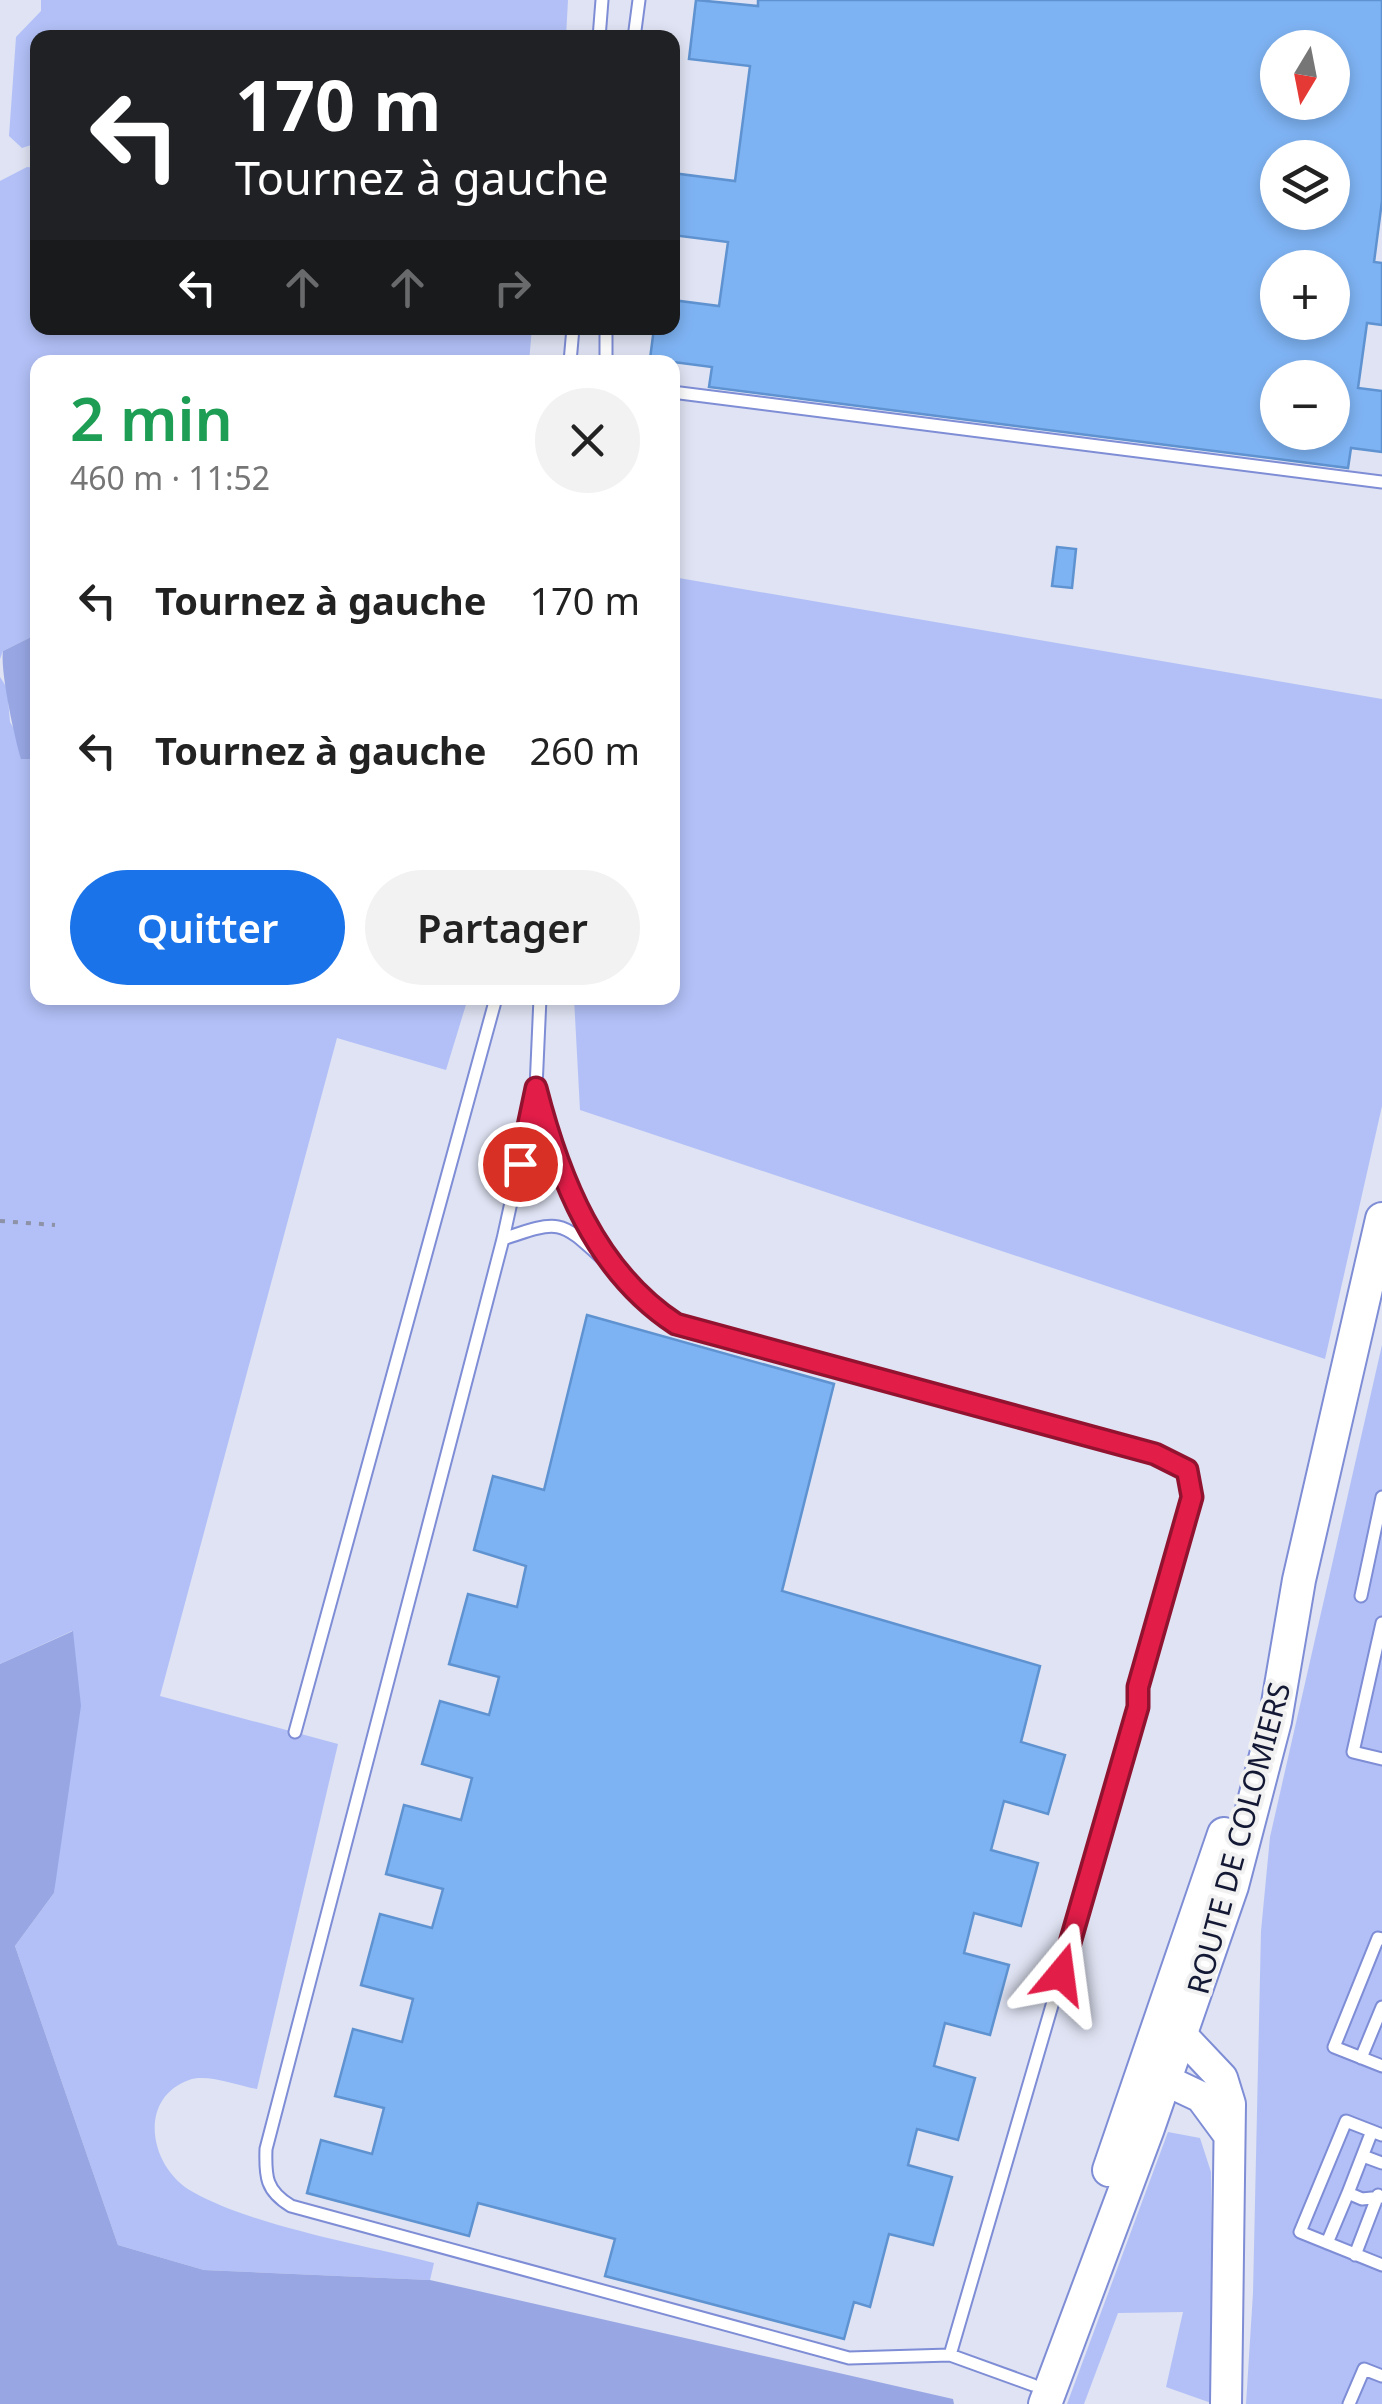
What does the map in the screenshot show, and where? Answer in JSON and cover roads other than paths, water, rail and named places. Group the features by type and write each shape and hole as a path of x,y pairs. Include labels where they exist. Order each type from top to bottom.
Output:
{"main road":[{"name":"ROUTE DE COLOMIERS","path":"1035,2398 1217,1937 1275,1720 1298,1580 1382,1218"}],"street":[{"path":"1169,2054 1229,2136"},
{"path":"1169,2054 1202,2054 1222,2078 1230,2104 1226,2404"}],"lane":[{"path":"600,30 602,0"},
{"path":"635,30 639,0"},
{"path":"680,393 1382,482"},
{"path":"295,1732 494,1005"},
{"path":"540,1005 536,1088 503,1239 266,2149 264,2177 274,2196 291,2206 849,2358 950,2354 1035,2398"},
{"path":"536,1088 556,1166 615,1270"},
{"path":"503,1239 545,1224 568,1228 650,1307 676,1324 1155,1454 1187,1470 1192,1497 1138,1687 1138,1707 950,2354"},
{"path":"1361,1596 1382,1497"},
{"path":"1382,1623 1378,1660 1352,1752 1382,1758"},
{"path":"1382,1939 1378,1938 1334,2047 1382,2066"},
{"path":"1361,2058 1382,2007"},
{"path":"1327,2244 1363,2156 1377,2133 1346,2121 1300,2232 1327,2244 1382,2266"},
{"path":"1363,2156 1382,2163"},
{"path":"1348,2193 1362,2199 1380,2196"},
{"path":"1355,2254 1380,2196"},
{"path":"1349,2404 1364,2368 1382,2376"}]}
